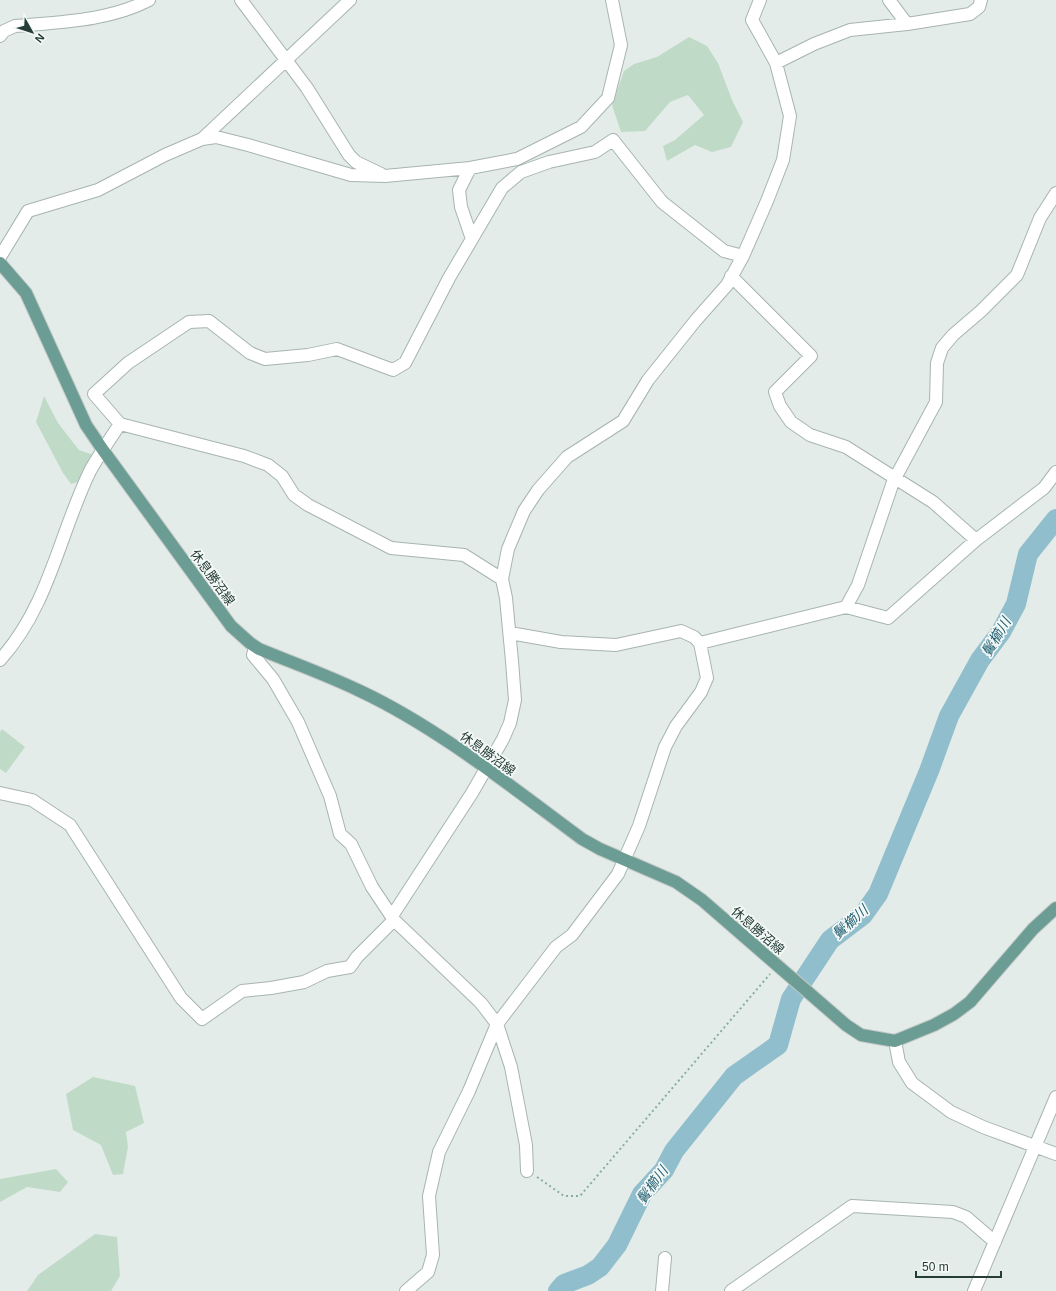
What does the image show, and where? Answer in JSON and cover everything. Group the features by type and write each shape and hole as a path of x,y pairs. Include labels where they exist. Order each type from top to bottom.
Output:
{"main road":[{"name":"休息勝沼線","path":"0,263 26,294 86,425 231,626 255,647 361,691 450,743 582,839 676,882 702,900 846,1026 860,1035 895,1041"},
{"path":"895,1041 934,1025 954,1014 970,1002 1032,929 1056,908"}],"street":[{"path":"0,36 4,31 15,26 103,16 134,8 149,0"},
{"path":"241,0 311,94 349,155 356,162 385,176"},
{"path":"202,139 350,0"},
{"path":"0,257 28,212 98,190 165,155 202,139 216,138 248,145 351,175 385,176 470,168 518,159 581,127 608,98 621,45 612,0"},
{"path":"0,793 32,800 70,825 181,998 202,1018 242,991 304,982 328,971 350,967 357,957 393,918 486,769 510,722 514,700 510,633 502,579 508,549 524,511 538,490 566,457 623,421 648,380 696,320 727,285 743,256 767,201 782,160 790,116 776,63 752,20 760,0"},
{"path":"889,0 907,24"},
{"path":"776,63 814,44 850,30 907,24 970,14 979,7 981,0"},
{"path":"502,579 464,555 391,548 308,505 294,495 282,476 268,465 244,456 120,424 94,394 128,363 189,322 209,320 250,353 265,359 308,355 337,349 393,370 405,362 449,278 502,188 521,172 549,162 595,152 613,140 662,202 724,251 743,256"},
{"path":"470,168 459,190 461,207 472,239"},
{"path":"846,607 858,585 895,478 936,402 937,363 942,348 953,335 982,311 1017,275 1040,218 1056,193"},
{"path":"731,276 811,356 775,392 780,406 791,422 810,435 846,447 933,502 976,540"},
{"path":"0,660 13,646 40,600 74,510 91,470 120,424"},
{"path":"700,643 846,607 888,618 976,540 1044,488 1056,472"},
{"path":"406,1291 428,1272 432,1255 429,1196 439,1152 469,1091 497,1024 556,947 572,935 618,874 639,826 665,747 676,726 702,692 706,678 700,643 694,637 681,631 616,645 561,642 510,633"},
{"path":"255,647 253,655 273,679 306,738 330,796 340,834 351,844 372,887 393,918 480,1003 497,1024 511,1067 526,1145 527,1171"},
{"path":"895,1041 899,1062 912,1082 951,1112 983,1127 1056,1154"},
{"path":"974,1291 1056,1097"},
{"path":"731,1291 852,1206 953,1212 966,1217 994,1242"},
{"path":"662,1291 665,1258"}],"path":[{"path":"527,1171 564,1196 580,1196 779,968"}],"green space":[{"path":"689,37 707,46 718,63 732,100 743,122 731,147 712,152 695,145 667,161 663,146 675,140 704,115 688,95 670,102 645,131 621,132 612,105 624,71 634,64 657,57"},
{"path":"44,396 58,423 79,450 94,455 82,481 71,484 63,473 36,422"},
{"path":"2,729 25,747 6,773 0,769 0,732"},
{"path":"93,1077 135,1086 144,1123 126,1132 128,1147 123,1174 113,1175 101,1145 73,1130 66,1094"},
{"path":"56,1169 68,1182 60,1192 27,1187 0,1202 0,1179"},
{"path":"95,1234 117,1237 120,1276 111,1291 27,1291 38,1275"}],"waterway":[{"name":"鬢櫛川","path":"558,1291 564,1284 588,1275 600,1267 617,1245 642,1194 664,1170 674,1151 734,1076 778,1045 791,999 830,940 863,915 878,894 929,771 949,716 980,660 1001,632 1016,604 1028,554 1056,519"}]}
